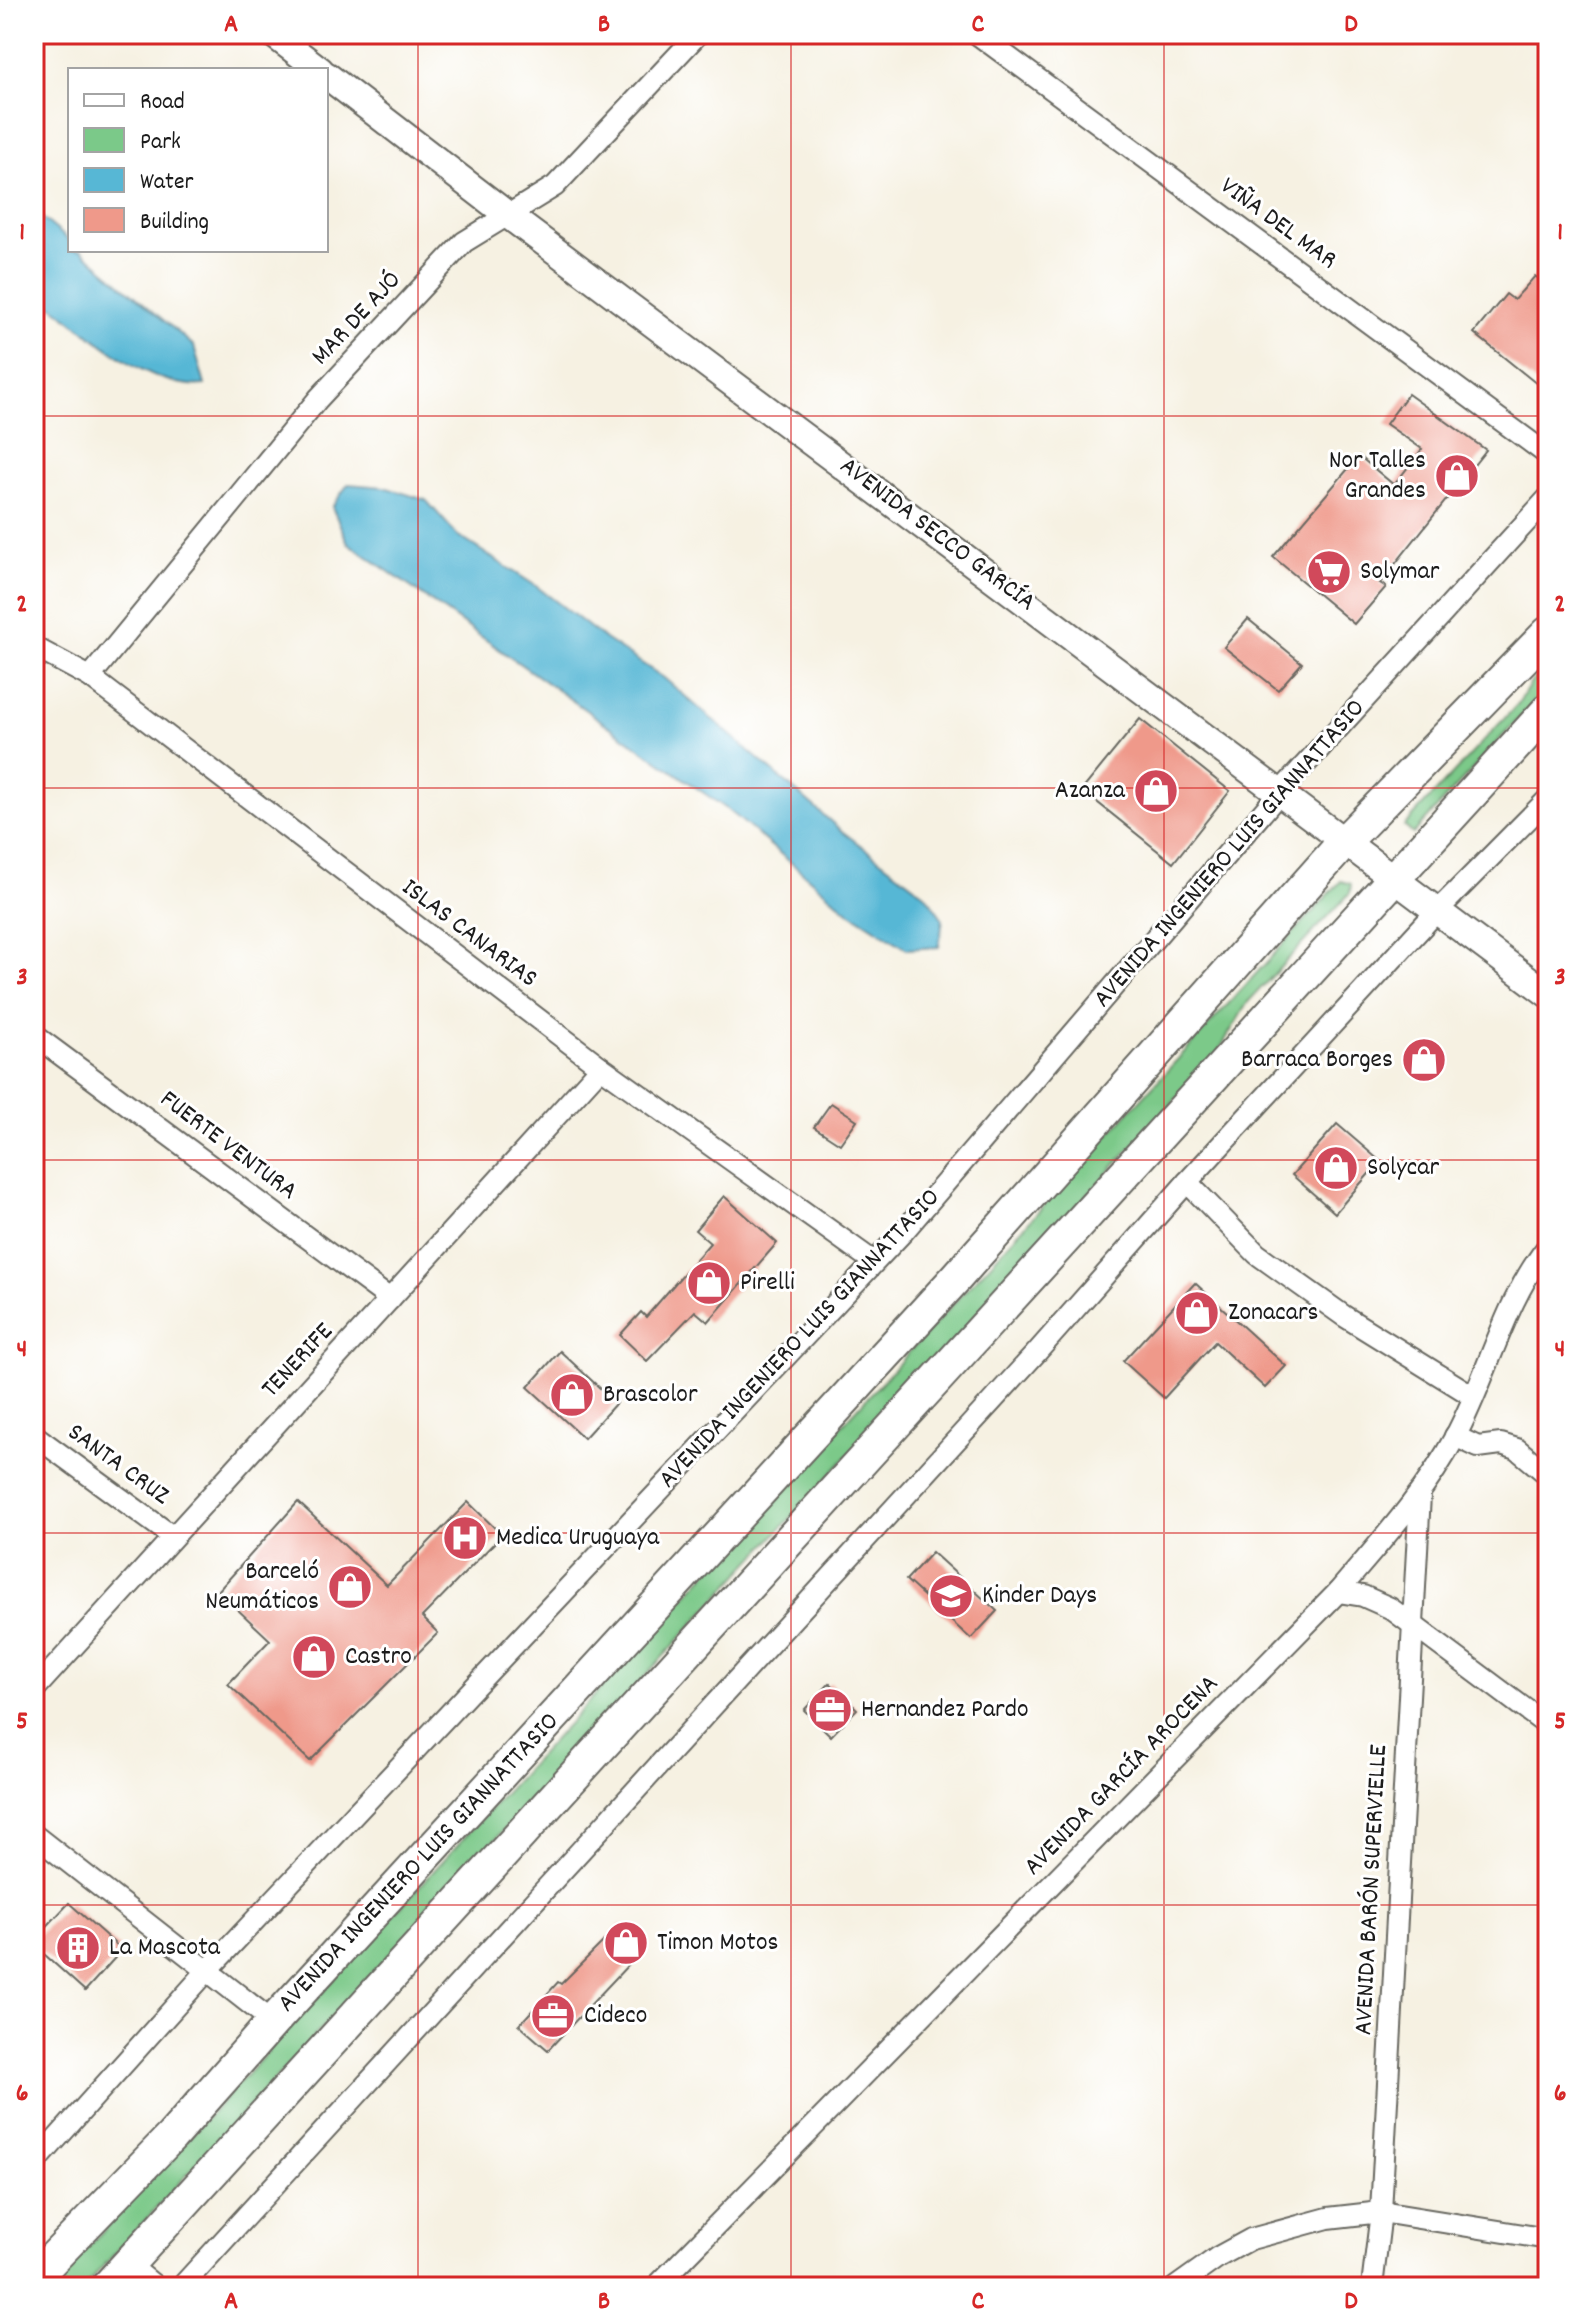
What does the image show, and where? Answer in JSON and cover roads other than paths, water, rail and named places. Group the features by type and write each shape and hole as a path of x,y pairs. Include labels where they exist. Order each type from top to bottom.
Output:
{"main road":[{"name":"AVENIDA INGENIERO LUIS GIANNATTASIO","path":"34,2278 172,2136 956,1278 1345,841 1548,633"},
{"name":"AVENIDA INGENIERO LUIS GIANNATTASIO","path":"117,2276 1241,1050 1393,878 1548,710"}],"street":[{"path":"273,34 317,68"},
{"name":"MAR DE AJÓ","path":"90,677 318,399 464,242 555,186 698,34"},
{"name":"VIÑA DEL MAR","path":"977,34 1548,455"},
{"name":"AVENIDA SECCO GARCÍA","path":"328,77 509,216 1281,791 1436,912 1548,994"},
{"name":"AVENIDA INGENIERO LUIS GIANNATTASIO","path":"34,2164 207,1971 874,1262 1281,791 1548,498"},
{"name":"ISLAS CANARIAS","path":"35,650 90,677 601,1067 874,1262"},
{"path":"181,2287 1037,1352 1187,1182 1436,912 1548,799"},
{"name":"FUERTE VENTURA","path":"34,1035 390,1299"},
{"name":"TENERIFE","path":"34,1690 601,1067"},
{"path":"1187,1182 1257,1254 1344,1316 1473,1396"},
{"name":"AVENIDA GARCÍA AROCENA","path":"656,2287 1338,1592 1420,1495 1455,1436 1515,1296 1548,1246"},
{"name":"SANTA CRUZ","path":"34,1435 172,1536"},
{"path":"1455,1436 1478,1447 1501,1444 1517,1449 1548,1475"},
{"name":"AVENIDA BARÓN SUPERVIELLE","path":"1372,2287 1381,2212 1420,1495"},
{"path":"1338,1592 1363,1596 1412,1623 1548,1726"},
{"path":"34,1835 273,2022"},
{"path":"1176,2287 1218,2257 1251,2239 1328,2218 1381,2212 1548,2239"},
{"path":"117,2276 156,2287"}],"water":[{"path":"34,211 68,239 68,252 83,252 194,346 205,385 160,378 137,367 34,292"},
{"path":"348,484 384,487 426,500 457,535 536,586 605,639 664,678 843,832 925,894 943,919 939,947 907,949 848,911 731,812 348,543 332,507"}],"place":[{"name":"Nor Talles Grandes","path":"1457,476"},
{"name":"Solymar","path":"1329,572"},
{"name":"Azanza","path":"1156,791"},
{"name":"Barraca Borges","path":"1424,1060"},
{"name":"Solycar","path":"1336,1168"},
{"name":"Pirelli","path":"709,1283"},
{"name":"Zonacars","path":"1197,1313"},
{"name":"Brascolor","path":"572,1395"},
{"name":"Medica Uruguaya","path":"465,1538"},
{"name":"Barceló Neumáticos","path":"350,1587"},
{"name":"Kinder Days","path":"951,1596"},
{"name":"Castro","path":"314,1657"},
{"name":"Hernandez Pardo","path":"830,1710"},
{"name":"Timon Motos","path":"626,1943"},
{"name":"La Mascota","path":"78,1948"},
{"name":"Cideco","path":"553,2016"}]}
